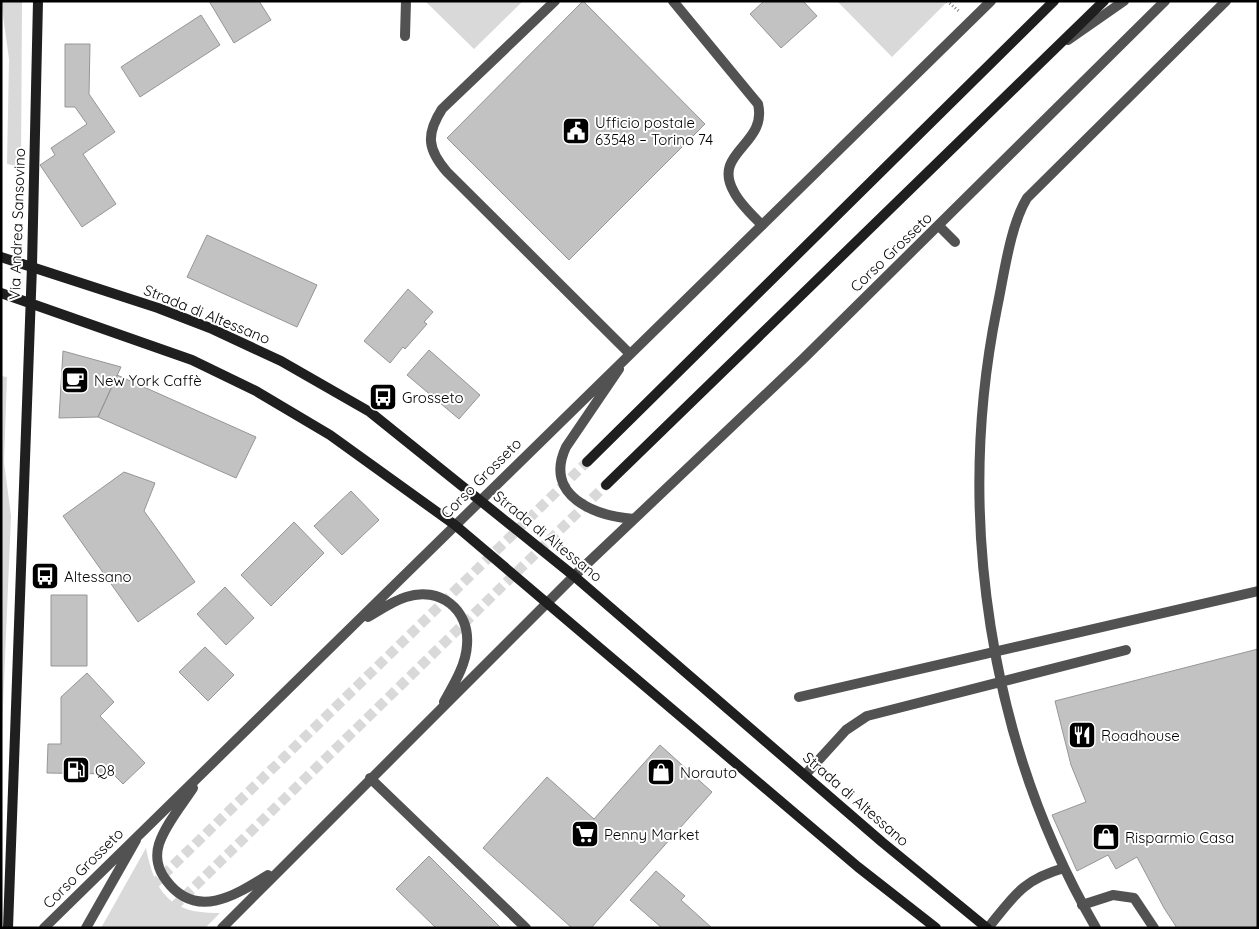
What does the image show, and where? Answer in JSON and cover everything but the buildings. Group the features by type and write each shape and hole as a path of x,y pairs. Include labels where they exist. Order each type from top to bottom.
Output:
{"street":[{"name":"Via Andrea Sansovino","path":"8,928 32,266 38,1"},
{"path":"405,36 406,1"},
{"path":"555,1 442,109 429,139 431,148 447,172 629,353"},
{"path":"673,1 758,104 760,116 758,128 738,151 729,172 733,192 762,225"},
{"name":"Corso Grosseto","path":"44,928 990,1"},
{"path":"587,462 1054,1"},
{"name":"Corso Grosseto","path":"606,485 1104,1"},
{"name":"Corso Grosseto","path":"1059,46 1124,1"},
{"name":"Corso Grosseto","path":"222,928 574,576 803,359 1165,1"},
{"path":"1096,928 1082,905 1049,836 1019,752 1002,681 980,546 979,466 985,378 1009,252 1024,204 1038,185 1226,1"},
{"path":"939,226 955,242"},
{"name":"Strada di Altessano","path":"1,257 168,312 229,336 289,365 370,412 574,576 805,775 988,928 1019,889 1040,874 1064,868"},
{"path":"1,293 30,301 162,348 246,385 322,429 455,525 851,861 936,928"},
{"name":"Corso Grosseto","path":"629,353 597,403 570,440 560,465 566,487 580,504 599,514 634,519"},
{"path":"799,697 1258,591"},
{"name":"Corso Grosseto","path":"355,624 398,600 412,595 435,594 451,604 464,625 468,644 460,670 439,712"},
{"path":"805,775 846,730 867,716 1126,650"},
{"name":"Corso Grosseto","path":"202,775 159,844 158,864 164,878 172,888 196,901 216,901 241,892 284,864"},
{"path":"370,778 526,928"},
{"name":"Corso Grosseto","path":"86,928 143,829"},
{"path":"1082,905 1113,895 1134,898 1154,928"}],"shaded area":[{"path":"1,1 22,1 21,167 7,164 9,59"},
{"path":"425,1 523,1 474,49"},
{"path":"837,1 948,1 892,57"},
{"path":"1,376 7,377 4,462 11,516 1,753"},
{"path":"146,848 154,878 168,898 177,905 189,910 220,913 205,928 101,928"}],"tunnel":[{"path":"109,928 587,462"},
{"path":"152,928 606,485"}],"place":[{"name":"Ufficio postale 63548 – Torino 74","path":"576,131"},
{"name":"New York Caffè","path":"75,380"},
{"name":"Grosseto","path":"383,397"},
{"name":"Altessano","path":"45,576"},
{"name":"Roadhouse","path":"1082,735"},
{"name":"Q8","path":"76,770"},
{"name":"Norauto","path":"661,772"},
{"name":"Penny Market","path":"585,834"},
{"name":"Risparmio Casa","path":"1106,837"}]}
